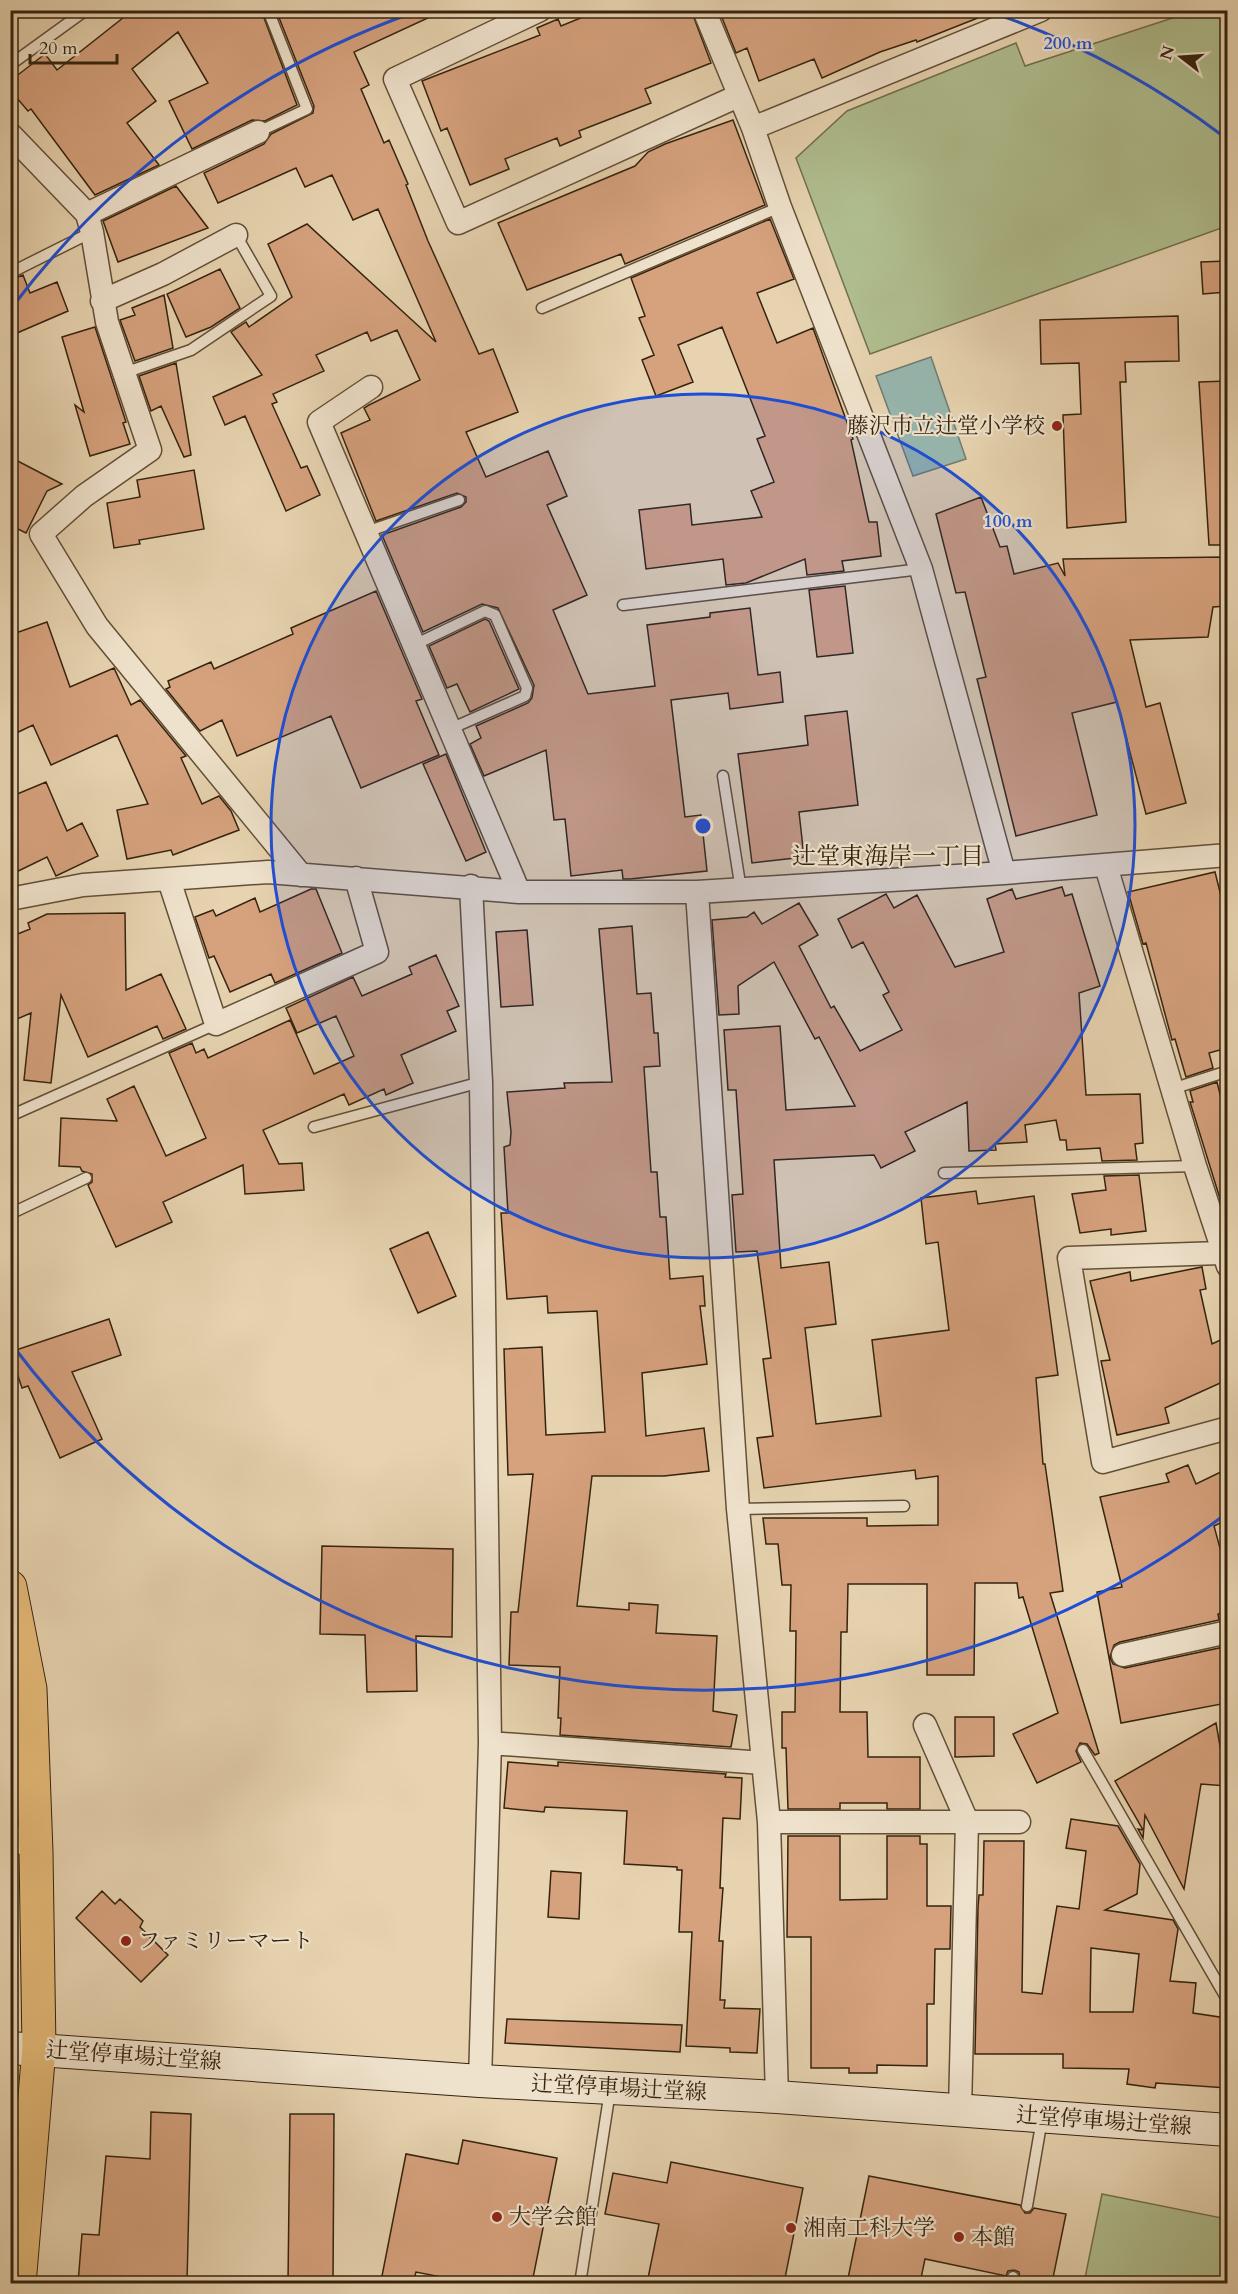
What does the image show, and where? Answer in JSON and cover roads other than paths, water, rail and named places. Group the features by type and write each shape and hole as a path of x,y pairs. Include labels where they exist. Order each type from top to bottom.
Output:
{"main road":[{"path":"10,1587 30,1689 23,1843 25,2049 17,2262"},
{"name":"辻堂停車場辻堂線","path":"25,2049 480,2080 777,2097 1227,2130"}],"street":[{"path":"540,10 395,79 458,223 738,96"},
{"path":"705,10 738,96 753,128 780,207 921,569 1004,873"},
{"path":"753,128 1041,10"},
{"path":"89,223 258,132"},
{"path":"10,134 89,223 102,301 150,450 84,496 41,534 97,626 301,874"},
{"path":"102,301 163,274 237,235"},
{"path":"371,387 319,422 519,892"},
{"path":"10,899 83,885 268,872 471,886 519,892 697,892 1106,866 1227,855"},
{"path":"1106,866 1195,1166 1225,1256 1069,1258 1103,1462 1227,1428"},
{"path":"168,880 216,1024 377,952 356,878"},
{"path":"471,886 481,1082 490,1743 480,2080"},
{"path":"697,892 738,1509 769,1822 777,2097"},
{"path":"1123,1655 1227,1632"},
{"path":"925,1725 967,1821 960,2110"},
{"path":"490,1743 763,1763"},
{"path":"769,1822 1019,1822"}],"lane":[{"path":"10,65 86,10"},
{"path":"258,132 308,109 268,10"},
{"path":"542,308 780,207"},
{"path":"10,273 89,223"},
{"path":"124,373 191,350 271,296 237,235"},
{"path":"366,532 459,500"},
{"path":"623,605 921,569"},
{"path":"414,645 485,611 495,615 527,688 525,696 450,729"},
{"path":"723,776 741,890"},
{"path":"10,1116 216,1024"},
{"path":"1172,1089 1227,1071"},
{"path":"314,1127 481,1082"},
{"path":"944,1173 1195,1166"},
{"path":"10,1214 86,1178"},
{"path":"738,1509 904,1506"},
{"path":"1083,1750 1227,2001"},
{"path":"580,2283 610,2088"},
{"path":"1027,2206 1042,2116"}],"water":[{"path":"931,357 966,459 913,476 876,376"}],"place":[{"name":"藤沢市立辻堂小学校","path":"1057,426"},
{"name":"ファミリーマート","path":"126,1941"},
{"name":"大学会館","path":"497,2217"},
{"name":"湘南工科大学","path":"791,2228"},
{"name":"本館","path":"959,2237"}],"district":[{"name":"辻堂東海岸一丁目","path":"888,856"}]}
